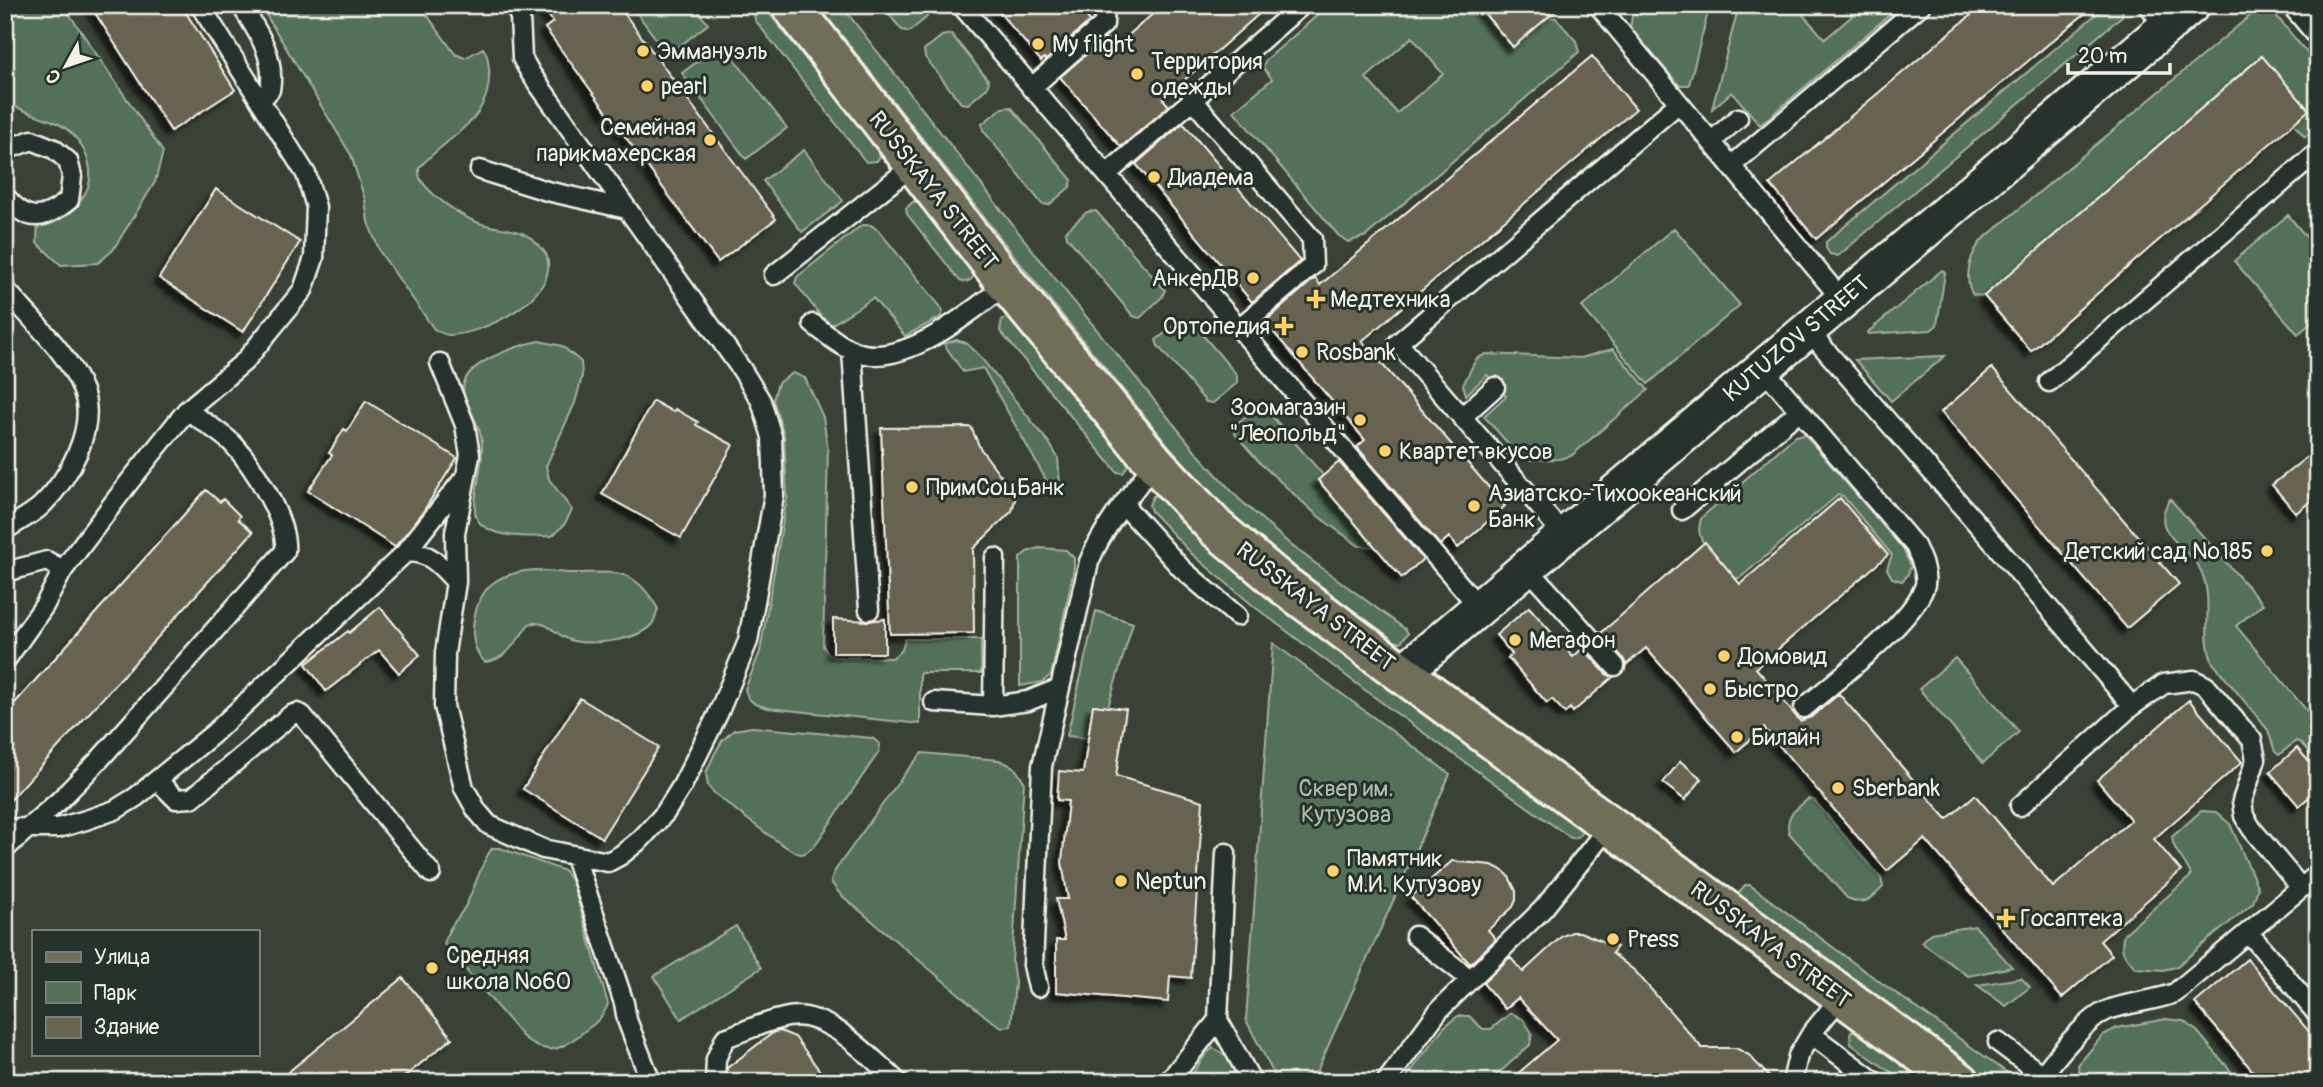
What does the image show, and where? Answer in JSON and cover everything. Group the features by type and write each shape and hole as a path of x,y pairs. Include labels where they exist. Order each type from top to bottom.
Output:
{"main road":[{"name":"RUSSKAYA STREET","path":"791,5 1007,284 1155,463 1216,528 1284,584 1402,673 1960,1082"}],"street":[{"name":"KUTUZOV STREET","path":"1402,673 1842,300 2157,16 2192,5"}],"lane":[{"path":"5,661 44,606 63,570 187,410 245,361 303,290 314,258 316,207 306,174 200,5"},
{"path":"241,5 264,41 272,66 270,90 260,101"},
{"path":"440,363 469,438 470,455 455,533 456,582 445,653 444,706 464,789 489,825 543,849 608,862 641,839 665,813 682,786 718,714 748,641 774,495 772,437 761,401 728,349 522,58 520,17 514,5"},
{"path":"961,5 1479,607"},
{"path":"1031,88 1104,24 1105,5"},
{"path":"1108,174 1302,5"},
{"path":"1598,5 1842,300"},
{"path":"1731,166 1921,5"},
{"path":"2291,5 2318,37"},
{"path":"1193,100 1312,239 1313,265 1240,327"},
{"path":"1563,534 1398,343 1679,103"},
{"path":"1711,142 1738,118"},
{"path":"5,150 32,140 54,149 68,161 72,176 69,201 44,215 33,216 18,212 5,197"},
{"path":"2049,382 2318,152"},
{"path":"774,275 915,164"},
{"path":"480,170 547,191 627,209"},
{"path":"813,324 837,343 852,350 866,354 891,353 922,342 967,315 1007,284"},
{"path":"5,289 69,365 83,390 88,411 82,439 70,466 51,495 38,508 5,530"},
{"path":"1807,329 2132,706"},
{"path":"852,350 869,610"},
{"path":"1762,367 1915,546 1926,586 1895,626 1804,708"},
{"path":"1462,417 1495,387"},
{"path":"5,849 99,760 285,551 283,527 257,478 232,443 187,410"},
{"path":"1682,510 1799,411"},
{"path":"1038,987 1033,965 1042,766 1096,545 1122,504 1155,463"},
{"path":"5,829 58,828 115,810 157,780 213,734 405,553 464,478"},
{"path":"1122,504 1182,569 1237,616"},
{"path":"405,553 422,554 434,559 456,582"},
{"path":"993,706 995,558"},
{"path":"5,572 47,561 63,570"},
{"path":"1526,566 1615,666"},
{"path":"2020,806 2132,706 2164,684 2194,680 2206,686 2252,740 2256,759 2242,801 2244,816 2301,888"},
{"path":"934,702 993,706 1028,701 1060,688"},
{"path":"157,780 176,799 192,798 291,715 297,713 302,715 431,873"},
{"path":"1386,1082 1439,1010 1543,909 1610,825"},
{"path":"1226,853 1218,1020 1252,1082"},
{"path":"575,857 624,1003 627,1020 650,1082"},
{"path":"1998,1042 2040,1079 2093,1017 2110,1009 2175,993 2318,874"},
{"path":"2249,933 2318,1015"},
{"path":"1415,936 1470,979"},
{"path":"1792,1082 1798,1056 1811,1034 1841,997"},
{"path":"715,1082 716,1059 725,1038 790,1016 818,1020 849,1038 898,1082"},
{"path":"1168,1082 1218,1020"},
{"path":"1811,1034 1875,1082"}],"green space":[{"path":"5,5 63,5 163,152 155,182 113,250 98,263 61,265 37,243 38,218 68,208 82,198 90,178 89,167 82,147 68,130 5,100"},
{"path":"260,5 420,5 455,54 465,58 483,48 489,69 484,102 466,126 419,168 419,176 438,198 464,216 488,226 519,232 534,240 547,256 548,272 530,300 498,321 480,329 449,335 434,329 380,252 368,222 365,200 351,155"},
{"path":"631,5 693,5 708,24 668,55"},
{"path":"818,5 841,5 1041,261 1198,454 1238,498 1292,546 1405,629 1408,633 1401,642 1395,642 1283,558 1227,510 1169,446 1027,272"},
{"path":"881,5 926,5 927,17 909,32 902,30"},
{"path":"1329,5 1500,5 1487,17 1513,46 1548,17 1556,18 1576,41 1579,52 1366,236 1348,242 1338,235 1234,111 1272,79 1263,67 1266,60","holes":["1412,37 1443,74 1397,113 1366,78"]},
{"path":"1644,5 1710,5 1689,85 1679,85 1630,28 1632,16"},
{"path":"1739,5 1794,5 1825,39 1865,5 1901,5 1760,125 1732,92 1712,109"},
{"path":"2107,5 2120,5 2123,9 2122,16 1838,256 1830,254 1826,242"},
{"path":"762,8 879,151 877,161 866,162 755,20 756,9"},
{"path":"2262,10 2273,12 2318,66 2318,126 2305,137 2293,123 2261,56 1984,296 1973,295 1968,282 1969,267 1982,240 2252,14"},
{"path":"951,34 989,81 987,88 968,104 961,103 925,57 924,50 942,36"},
{"path":"722,43 787,128 746,159 682,73"},
{"path":"1011,107 1072,180 1070,187 1049,205 1042,204 983,130 982,124 1002,108"},
{"path":"804,150 843,201 802,232 763,181"},
{"path":"914,201 972,271 974,276 969,281 960,281 907,214 906,208"},
{"path":"1096,211 1165,290 1162,297 1140,318 1133,316 1067,237 1066,231 1087,212"},
{"path":"2288,215 2318,251 2318,317 2298,334 2234,261"},
{"path":"862,225 871,225 879,231 940,306 943,311 941,317 905,336 873,298 831,325 820,315 795,283 797,277"},
{"path":"1674,228 1740,305 1648,384 1582,307"},
{"path":"1942,270 1945,273 1937,325 1931,330 1868,334 1868,332"},
{"path":"1002,319 1013,320 1126,457 1129,464 1123,473 1117,472 1000,331"},
{"path":"1189,319 1237,375 1237,383 1213,403 1206,402 1158,346 1156,340 1180,321"},
{"path":"956,340 966,343 978,354 1050,444 1058,458 1060,484 1049,485 983,368 963,372 944,344"},
{"path":"539,341 562,346 581,362 582,377 575,403 546,466 549,479 572,510 564,525 552,536 531,537 494,531 477,519 475,501 482,453 481,438 464,395 464,384 469,374 490,358"},
{"path":"1613,349 1648,390 1571,456 1559,459 1531,460 1517,454 1484,416 1506,396 1487,375 1466,395 1463,385 1476,359 1486,354 1581,358"},
{"path":"1945,356 1891,401 1855,360"},
{"path":"793,373 805,378 823,417 828,450 823,646 829,655 892,658 902,650 905,639 981,639 981,673 920,673 920,724 768,708 755,704 748,698 745,689 760,652 787,498 784,435 773,400 778,383"},
{"path":"1257,407 1265,408 1323,475 1318,480 1376,547 1359,546 1318,516 1261,464 1235,434 1235,425"},
{"path":"1805,435 1903,549 1911,566 1902,581 1892,578 1887,569 1892,555 1843,496 1838,495 1740,578 1734,578 1708,550 1700,534 1702,517 1795,436"},
{"path":"1153,496 1159,496 1203,542 1266,596 1399,696 1580,825 1583,829 1580,835 1571,838 1389,708 1256,608 1192,554 1151,511 1149,505"},
{"path":"2170,499 2263,604 2236,626 2318,724 2318,763 2301,743 2296,741 2279,755 2275,752 2268,730 2213,663 2209,652 2205,582 2195,562 2166,530 2164,511"},
{"path":"1039,548 1066,550 1074,558 1074,569 1051,675 1042,682 1020,686 1020,558"},
{"path":"535,570 623,575 641,585 649,595 658,609 654,621 645,630 626,638 592,642 573,641 542,624 529,624 505,653 485,662 478,654 473,633 480,599 498,580"},
{"path":"1096,611 1133,623 1108,707 1093,705 1088,738 1067,736"},
{"name":"Cквер им. Кутузова","path":"1273,643 1450,774 1312,1082 1278,1082 1246,1020"},
{"path":"1955,658 2019,732 1983,763 1919,689"},
{"path":"752,727 872,738 880,744 879,752 815,845 805,853 794,852 772,837 708,786 706,773 722,741 734,730"},
{"path":"922,753 999,760 1014,767 1024,781 1012,962 1015,983 1011,1026 1002,1027 989,1019 840,894 831,882 834,872"},
{"path":"1808,799 1814,800 1881,878 1883,887 1871,898 1859,901 1847,898 1789,833 1790,817"},
{"path":"2201,811 2216,812 2230,824 2258,888 2253,903 2176,967 2163,970 2136,968 2124,953 2124,934 2191,876 2172,837"},
{"path":"492,848 500,848 565,871 573,884 608,1004 596,1022 578,1037 555,1049 539,1047 522,1036 444,944 466,905"},
{"path":"1745,885 1750,885 2012,1076 2014,1082 1993,1082 1853,982 1741,898 1739,893"},
{"path":"736,926 761,968 681,1019 654,976"},
{"path":"1975,926 2012,967 1968,976 1921,942 1931,933"},
{"path":"2021,978 2030,987 2006,1006 1977,985"},
{"path":"1511,1013 1523,1019 1532,1033 1530,1045 1489,1082 1403,1082 1444,1027 1458,1016 1469,1016 1483,1029 1491,1029"},
{"path":"2166,1019 2183,1021 2197,1031 2240,1082 2084,1082 2080,1077 2078,1065 2103,1035 2117,1028"},
{"path":"1854,1030 1860,1031 1924,1078 1923,1082 1905,1082 1851,1044 1850,1033"},
{"path":"1213,1048 1226,1056 1240,1082 1187,1082"}],"building":[{"path":"90,5 181,5 235,90 171,131"},
{"path":"541,5 618,5 776,219 718,262 545,28 553,22"},
{"path":"993,5 1077,5 1090,21 1046,60 1044,58 1041,61"},
{"path":"1163,5 1269,5 1163,99 1169,106 1121,147 1060,77 1105,38 1107,41 1110,39 1116,46"},
{"path":"1477,5 1562,5 1513,47"},
{"path":"1983,5 2095,5 1816,239 1770,184"},
{"path":"1592,56 1636,109 1362,341 1505,506 1458,548 1449,537 1440,545 1357,447 1365,440 1265,322 1315,278 1320,285"},
{"path":"2262,56 2309,110 2031,351 1984,296"},
{"path":"1183,123 1300,261 1252,302 1136,164"},
{"path":"216,189 300,242 243,332 159,278"},
{"path":"1992,368 2179,584 2127,628 1941,412"},
{"path":"366,401 457,458 421,515 395,547 308,491 332,455 329,453 344,429 347,431"},
{"path":"653,401 673,412 675,409 698,422 696,425 733,445 681,538 602,494"},
{"path":"971,427 980,448 1016,496 1012,511 973,549 974,633 890,634 881,428"},
{"path":"2318,448 2318,495 2296,513 2272,485"},
{"path":"1339,462 1423,559 1402,578 1318,480"},
{"path":"206,490 220,502 223,499 240,516 238,519 253,532 5,806 5,714"},
{"path":"1840,498 1888,555 1756,668 1800,721 1811,717 1839,694 1947,819 1975,795 2053,887 2131,820 2097,780 2189,700 2242,762 2154,839 2181,871 2100,941 2112,955 2062,998 1925,839 1887,871 1764,728 1736,752 1646,648 1626,665 1601,633 1705,542 1740,584"},
{"path":"380,607 420,655 399,673 379,650 326,691 306,664"},
{"path":"1529,607 1573,657 1583,648 1606,674 1613,677 1573,712 1570,708 1565,713 1552,699 1547,703 1508,658 1512,654 1496,635"},
{"path":"833,619 885,619 885,653 833,653"},
{"path":"580,698 659,747 602,838 523,789"},
{"name":"Neptun","path":"1093,705 1126,709 1116,776 1203,801 1191,978 1170,976 1168,1002 1056,992 1056,940 1065,940 1056,899 1068,899 1062,862 1068,801 1057,800 1059,771 1083,773"},
{"path":"2297,748 2318,772 2318,789 2299,806 2270,772"},
{"path":"1680,761 1702,779 1685,800 1663,783"},
{"path":"1452,861 1492,865 1508,875 1516,891 1513,907 1488,930 1496,939 1470,964 1411,897"},
{"path":"1580,932 1617,947 1612,953 1635,971 1702,1048 1736,1048 1749,1055 1774,1082 1508,1082 1557,1040 1518,998 1505,1009 1483,983 1510,957 1523,972 1562,936"},
{"path":"2247,959 2318,1042 2318,1082 2262,1082 2195,1003"},
{"path":"403,978 452,1038 398,1082 276,1082"},
{"path":"780,1031 795,1037 828,1082 726,1082 727,1068 774,1032"}],"place":[{"name":"My flight","path":"1038,44"},
{"name":"Эммануэль","path":"643,51"},
{"name":"Территория одежды","path":"1137,74"},
{"name":"pearl","path":"647,86"},
{"name":"Семейная парикмахерская","path":"710,140"},
{"name":"Диадема","path":"1154,177"},
{"name":"АнкерДВ","path":"1253,278"},
{"name":"Медтехника","path":"1316,299"},
{"name":"Ортопедия","path":"1284,326"},
{"name":"Rosbank","path":"1302,352"},
{"name":"Зоомагазин \"Леопольд\"","path":"1360,420"},
{"name":"Квартет вкусов","path":"1385,451"},
{"name":"ПримСоцБанк","path":"912,487"},
{"name":"Азиатско-Тихоокеанский Банк","path":"1474,506"},
{"name":"Детский сад №185","path":"2267,551"},
{"name":"Мегафон","path":"1515,640"},
{"name":"Домовид","path":"1724,656"},
{"name":"Быстро","path":"1710,689"},
{"name":"Билайн","path":"1737,737"},
{"name":"Sberbank","path":"1838,788"},
{"name":"Памятник М.И. Кутузову","path":"1333,871"},
{"name":"Neptun","path":"1121,881"},
{"name":"Госаптека","path":"2006,918"},
{"name":"Press","path":"1613,939"},
{"name":"Средняя школа №60","path":"432,968"}]}
